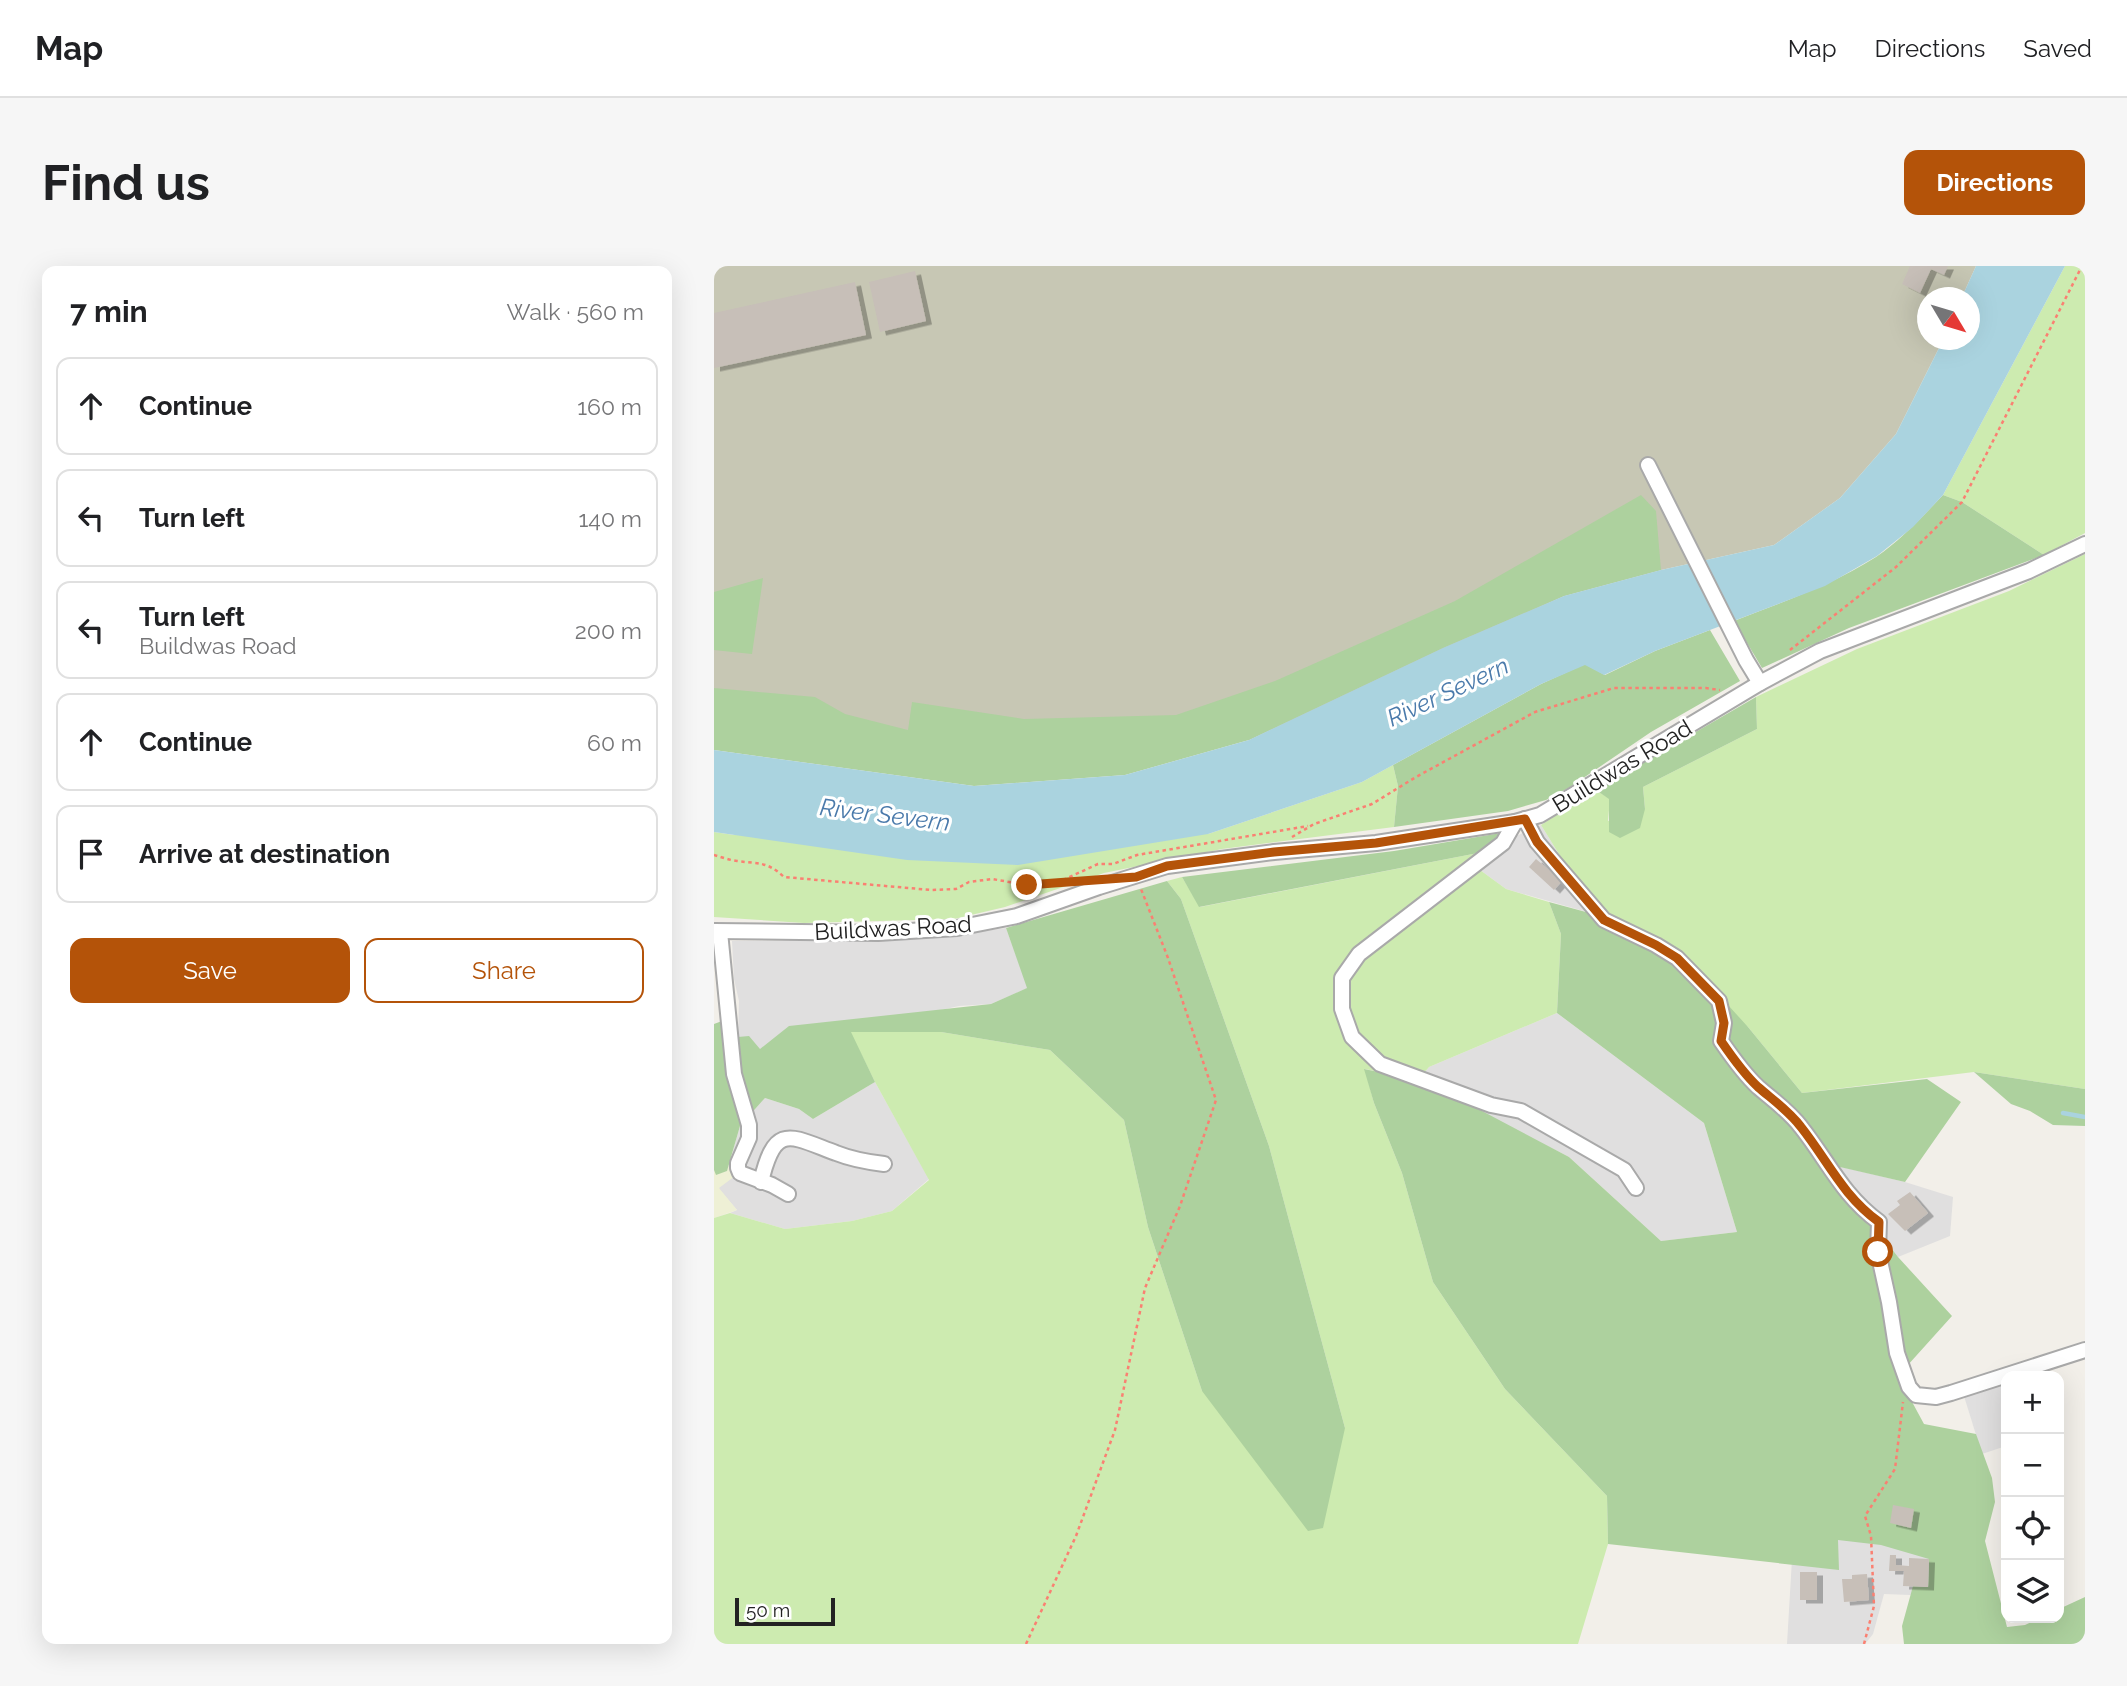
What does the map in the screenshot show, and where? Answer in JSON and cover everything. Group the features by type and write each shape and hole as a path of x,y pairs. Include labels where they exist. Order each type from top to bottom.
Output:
{"street":[{"path":"1648,465 1760,683"},
{"name":"Buildwas Road","path":"717,932 878,933 957,929 1017,916 1167,866 1274,852 1376,843 1520,821 1540,815 1760,683 1820,651 2029,571 2085,544"},
{"path":"1636,1188 1624,1170 1521,1111 1491,1105 1380,1064 1352,1037 1342,1009 1342,978 1359,954 1503,843 1520,821 1604,920 1677,958 1719,1001 1724,1023 1721,1041 1731,1056 1756,1085 1801,1126 1859,1208 1879,1222 1878,1252 1897,1353 1909,1387 1916,1395 1936,1397 2085,1350"},
{"path":"717,932 734,1074 749,1125 749,1138 739,1157 738,1168 740,1173 788,1194"},
{"path":"761,1182 771,1152 781,1141 791,1138 813,1143 849,1158 884,1164"}],"path":[{"path":"1791,650 1896,567 1962,502 2082,266"},
{"path":"1292,837 1314,824 1372,804 1535,712 1614,688 1706,688 1725,691 1731,701"},
{"path":"714,855 737,861 762,863 774,867 784,877 931,890 956,889 969,883 992,879 1027,885 1072,881"},
{"path":"1026,1644 1076,1536 1115,1430 1145,1288 1180,1206 1216,1100 1168,957 1136,877"},
{"path":"1864,1644 1874,1606 1871,1536 1865,1516 1895,1469 1903,1402"}],"shaded area":[{"path":"714,266 1976,266 1967,287 1917,287 1917,350 1938,350 1896,434 1840,498 1774,545 1661,570 1564,596 1249,740 714,750"},
{"path":"1541,825 1575,880 1608,918 1506,889 1480,870 1514,837"},
{"path":"1006,928 1028,988 991,1004 959,1006 760,1050 738,1038 739,1001 734,979 732,941 941,937"},
{"path":"1557,1013 1704,1123 1737,1232 1661,1241 1569,1157 1418,1080 1429,1067"},
{"path":"875,1082 929,1179 892,1211 852,1221 785,1229 730,1213 737,1210 718,1188 734,1176 727,1171 740,1126 765,1098 799,1109 813,1119"},
{"path":"1825,1163 1905,1182 1953,1197 1950,1236 1898,1257"},
{"path":"728,1166 735,1176 719,1188 737,1210 714,1218 714,1170 716,1174 727,1171"},
{"path":"2001,1381 2001,1448 1982,1454 1963,1393"},
{"path":"1847,1506 1944,1547 1933,1588 1910,1595 1884,1594 1873,1634 1865,1644 1787,1644 1793,1542"}],"green space":[{"path":"2065,266 2085,266 2085,533 2044,555 1962,502 1943,495"},
{"path":"1641,495 1656,511 1661,570 1564,596 1443,648 1249,740 1125,775 974,786 714,750 714,688 815,697 845,714 908,730 912,702 1024,719 1176,715 1275,681 1455,601"},
{"path":"1943,495 1962,502 2044,555 1849,628 1762,668 1734,621 1825,585 1876,557 1903,536"},
{"path":"2085,554 2085,1089 1974,1072 1802,1093 1748,1027 1608,918 1575,880 1541,825 1596,790 1610,799 1608,821 1645,809 1643,787 1757,729 1756,697 1857,649 2009,591"},
{"path":"763,578 752,654 714,650 714,592"},
{"path":"1710,630 1740,681 1651,732 1570,787 1546,800 1508,811 1394,827 1398,786 1393,765 1541,684 1585,664 1605,675 1655,651"},
{"path":"1756,697 1757,729 1643,787 1645,809 1640,828 1620,838 1609,832 1609,799 1596,790"},
{"path":"1393,765 1398,786 1394,827 1222,849 1104,873 1005,907 954,919 804,923 714,917 714,832 734,835 1208,834 1362,782"},
{"path":"1501,833 1478,853 1199,907 1182,877 1394,851"},
{"path":"1478,853 1480,870 1506,889 1549,902 1561,934 1557,1013 1429,1067 1418,1080 1365,1069 1374,1103 1402,1173 1433,1282 1505,1389 1607,1496 1608,1544 1578,1644 714,1644 714,1218 730,1213 785,1229 852,1221 892,1211 929,1180 850,1032 941,1032 1050,1050 1124,1120 1148,1227 1202,1391 1345,1428 1269,1146 1181,899 1167,881 1182,877 1200,907"},
{"path":"1167,881 1181,899 1269,1146 1345,1428 1323,1528 1308,1531 1202,1391 1148,1227 1124,1120 1050,1050 941,1032 851,1032 875,1082 813,1119 799,1109 765,1098 740,1126 727,1171 716,1175 714,1170 714,1024 722,1021 738,1037 749,1036 760,1049 789,1026 991,1004 1027,988 1006,928"},
{"path":"1549,902 1608,918 1678,950 1748,1027 1802,1093 1927,1079 1961,1102 1905,1182 1827,1164 1898,1257 1952,1316 1898,1376 1924,1424 1976,1434 1992,1478 1995,1502 1985,1541 2001,1604 2001,1623 2006,1623 2007,1627 2029,1623 2064,1623 2064,1607 2085,1597 2085,1644 1904,1644 1902,1626 1913,1586 1928,1587 1929,1559 1881,1545 1838,1540 1839,1570 1608,1544 1607,1496 1505,1389 1433,1282 1402,1173 1374,1103 1364,1069 1431,1084 1569,1157 1661,1241 1737,1232 1704,1123 1557,1013 1561,934"},
{"path":"1974,1072 2085,1089 2085,1126 2053,1125 2030,1111 2011,1104"}],"water":[{"name":"River Severn","path":"1976,266 2065,266 1943,495 1913,527 1877,556 1825,586 1655,651 1604,675 1585,665 1541,684 1362,782 1208,834 1018,865 907,860 714,832 714,750 974,786 1125,775 1249,740 1443,648 1564,596 1661,570 1774,545 1840,498 1896,434 1938,350 1980,350 1980,287 1967,287"}],"building":[{"path":"1910,266 1948,266 1944,275 1931,269 1923,287 1917,287 1917,292 1902,284"},
{"path":"915,271 926,321 880,332 869,282"},
{"path":"855,282 866,335 714,368 714,313"},
{"path":"1536,859 1562,881 1554,890 1529,867"},
{"path":"1910,1192 1928,1213 1905,1231 1888,1214 1900,1205 1897,1201"},
{"path":"1893,1505 1914,1509 1911,1528 1890,1523"},
{"path":"1890,1555 1896,1555 1896,1565 1909,1566 1909,1558 1929,1559 1928,1587 1903,1586 1904,1571 1889,1571"},
{"path":"1800,1572 1817,1572 1817,1600 1800,1600"},
{"path":"1867,1574 1869,1600 1844,1602 1842,1579"}],"waterway":[{"path":"2063,1113 2085,1117"}],"route":[{"path":"1027,885 1136,877 1167,866 1274,852 1376,843 1525,819 1537,842 1604,920 1677,958 1719,1001 1724,1023 1721,1041 1756,1085 1801,1126 1859,1208 1879,1222 1878,1252"}]}
